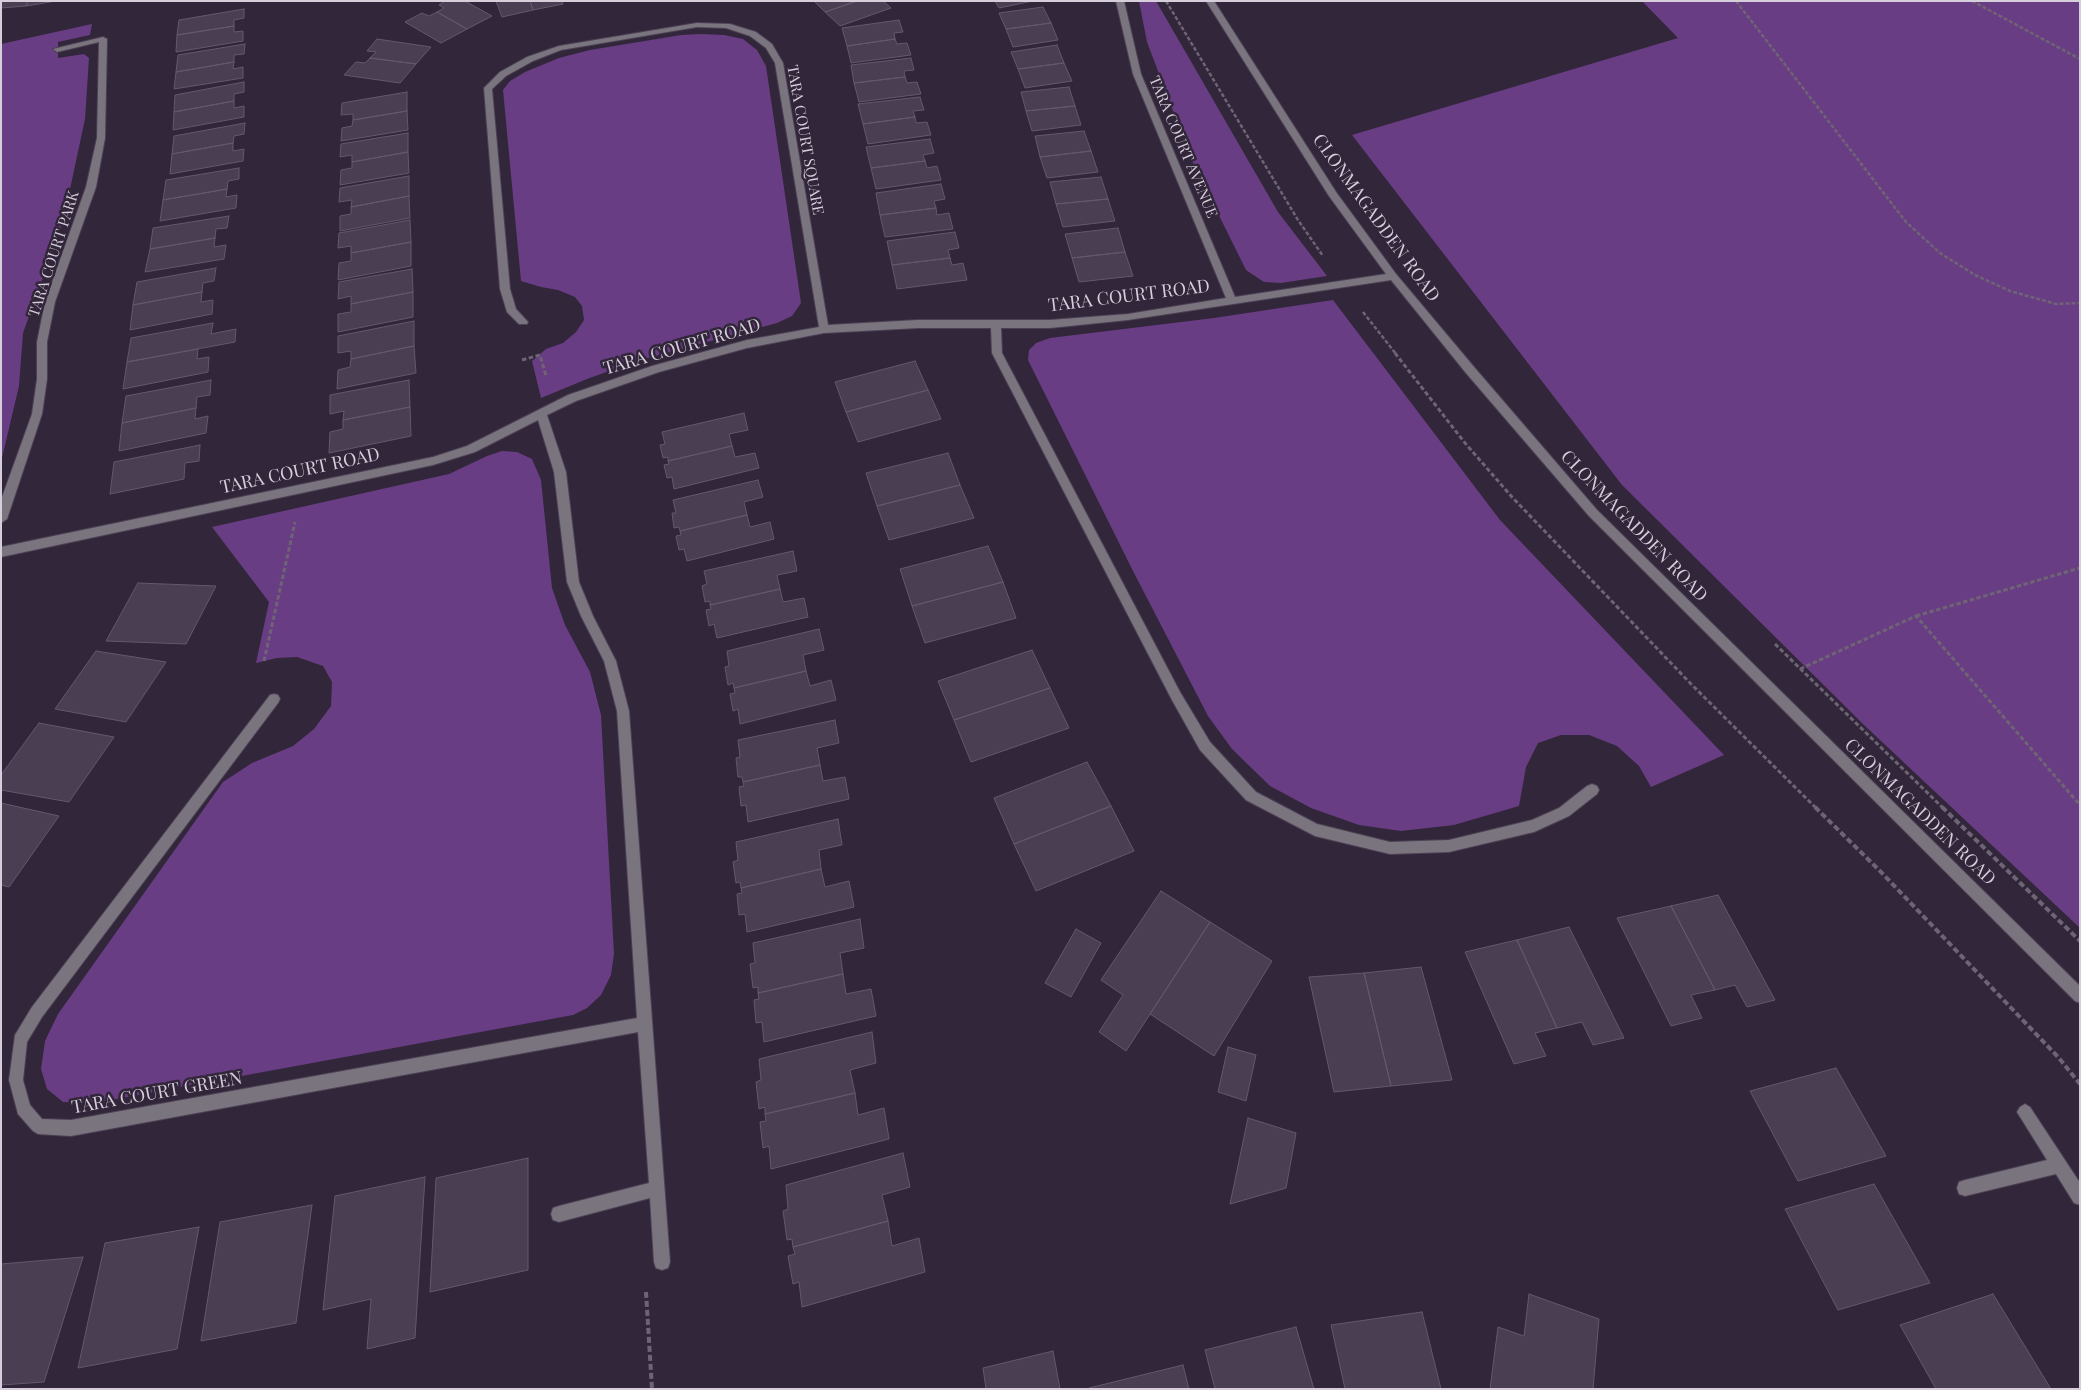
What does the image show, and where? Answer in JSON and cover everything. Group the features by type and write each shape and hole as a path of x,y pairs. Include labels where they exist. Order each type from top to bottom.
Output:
{"street":[{"name":"TARA COURT AVENUE","path":"1120,1 1137,74 1232,301"},
{"name":"CLONMAGADDEN ROAD","path":"1210,1 1332,194 1393,276 1470,370 1593,513 2080,996"},
{"name":"TARA COURT SQUARE","path":"523,322 511,310 505,289 488,88 503,74 530,59 559,48 697,25 727,26 753,34 768,46 779,63 824,329"},
{"name":"TARA COURT PARK","path":"1,519 37,414 42,379 42,342 50,302 91,187 101,138 103,39 57,49"},
{"name":"TARA COURT ROAD","path":"1,552 433,461 471,449 542,415 572,398 656,369 747,344 824,329 918,324 1050,324 1128,317 1393,276"},
{"path":"996,324 997,353 1176,696 1205,746 1251,796 1315,830 1390,848 1449,846 1534,826 1564,812 1592,790"},
{"path":"542,415 560,472 573,582 587,616 610,661 623,710 662,1262"},
{"name":"TARA COURT GREEN","path":"274,699 37,1012 20,1040 16,1080 23,1109 38,1126 71,1128 644,1024"},
{"path":"2025,1112 2080,1197"},
{"path":"1965,1188 2059,1165"},
{"path":"560,1214 656,1188"}],"path":[{"path":"1736,1 1906,222 1940,253 1974,275 2010,291 2056,304 2080,303"},
{"path":"1972,1 2080,60"},
{"path":"522,360 540,355 548,381"},
{"path":"264,661 296,518"},
{"path":"1766,685 1916,616 2080,568"},
{"path":"1916,616 2080,805"},
{"path":"1772,642 2080,941"},
{"path":"652,1389 646,1289 654,1286"}],"shaded area":[{"path":"1139,1 1156,1 1278,212 1327,276 1281,283 1264,282 1246,270 1192,161 1147,42"},
{"path":"1642,1 2080,1 2080,928 1864,725 1622,485 1352,135 1678,38"},
{"path":"92,24 90,35 58,42 58,58 84,54 89,58 85,119 63,222 23,333 19,386 1,462 1,44"},
{"path":"681,35 724,35 743,39 757,50 766,66 801,303 792,316 777,323 637,361 541,398 532,361 546,349 563,343 576,332 584,320 582,306 575,297 558,290 521,281 503,90 510,81 525,72 559,58 590,50"},
{"path":"1333,300 1500,520 1724,755 1651,787 1639,766 1617,746 1589,735 1561,735 1538,743 1526,767 1519,806 1454,825 1401,831 1359,825 1311,808 1270,786 1232,749 1208,716 1133,571 1028,360 1029,350 1036,343 1050,338 1214,318"},
{"path":"502,451 517,452 532,459 541,480 552,588 565,625 590,672 601,715 614,954 611,975 601,995 587,1008 573,1015 95,1103 63,1102 47,1089 41,1069 45,1041 58,1014 223,782 252,763 293,746 314,729 331,706 332,682 323,666 297,657 277,658 256,663 269,602 212,527 449,474"}],"building":[{"path":"1,1 28,1 26,6 1,8"},
{"path":"28,1 56,1 26,6"},
{"path":"445,1 465,1 492,16 467,29 437,12 444,8 439,5"},
{"path":"496,1 530,1 533,10 502,17"},
{"path":"530,1 562,1 563,4 533,10"},
{"path":"814,1 857,1 825,12"},
{"path":"857,1 883,1 891,8 840,26 825,12"},
{"path":"995,1 1033,1 999,8"},
{"path":"1043,7 1051,23 1006,29 999,13"},
{"path":"244,9 244,18 234,20 234,26 177,35 179,20"},
{"path":"437,12 467,29 441,43 405,22 422,13 429,16"},
{"path":"899,20 903,32 894,33 895,39 847,46 842,28"},
{"path":"1051,23 1058,40 1013,47 1006,29"},
{"path":"234,26 234,32 243,31 243,41 176,52 177,35"},
{"path":"377,39 431,47 416,64 370,58 376,52 367,51"},
{"path":"895,39 897,44 907,43 911,55 851,63 847,46"},
{"path":"245,44 244,54 234,55 234,62 176,72 178,55"},
{"path":"1057,45 1064,63 1018,69 1011,52"},
{"path":"370,58 416,64 400,83 344,75 356,62 365,63"},
{"path":"911,58 914,70 904,71 905,77 854,83 851,65"},
{"path":"234,62 233,69 243,67 243,78 174,89 176,72"},
{"path":"1064,63 1072,81 1025,88 1018,69"},
{"path":"905,77 907,83 917,82 921,94 859,102 854,83"},
{"path":"244,82 244,92 234,94 234,101 174,112 175,95"},
{"path":"1069,87 1075,106 1026,111 1021,92"},
{"path":"407,92 407,111 353,120 353,114 341,115 342,103"},
{"path":"920,97 924,110 913,111 915,117 863,124 858,104"},
{"path":"234,101 234,108 244,106 244,117 173,130 174,112"},
{"path":"1075,106 1081,125 1032,131 1026,111"},
{"path":"407,111 408,130 341,141 342,128 352,126 353,120"},
{"path":"915,117 916,123 927,122 931,135 868,144 863,124"},
{"path":"245,123 244,134 234,136 233,143 172,154 174,136"},
{"path":"1084,131 1091,151 1040,157 1035,136"},
{"path":"408,133 408,152 352,162 352,155 340,157 341,144"},
{"path":"930,139 934,153 923,155 925,161 871,168 866,147"},
{"path":"233,143 233,151 244,149 243,161 170,174 172,154"},
{"path":"1091,151 1098,172 1047,178 1040,157"},
{"path":"408,152 409,173 340,185 341,170 352,168 352,162"},
{"path":"925,161 927,168 937,166 941,180 876,189 871,168"},
{"path":"239,168 239,179 228,181 227,189 163,200 166,180"},
{"path":"409,176 409,196 351,207 352,200 339,202 340,188"},
{"path":"1101,177 1108,199 1056,204 1050,182"},
{"path":"941,184 945,199 934,201 936,208 880,215 876,193"},
{"path":"227,189 226,197 237,195 236,208 160,221 163,200"},
{"path":"409,196 410,218 340,231 340,216 351,214 351,207"},
{"path":"1108,199 1115,221 1063,227 1056,204"},
{"path":"936,208 937,215 949,213 953,229 885,237 880,215"},
{"path":"229,216 227,228 216,229 215,238 150,249 153,228"},
{"path":"410,220 411,242 351,253 351,246 338,248 339,233"},
{"path":"1118,228 1125,252 1072,258 1065,234"},
{"path":"955,232 959,248 948,250 950,258 892,265 887,241"},
{"path":"215,238 214,247 226,245 224,259 145,272 150,249"},
{"path":"411,242 411,266 338,280 339,263 351,261 351,253"},
{"path":"1125,252 1133,276 1079,282 1072,258"},
{"path":"950,258 952,265 963,263 967,280 897,289 892,265"},
{"path":"216,268 214,281 203,283 202,292 133,305 137,282"},
{"path":"412,269 413,292 351,304 351,296 338,299 339,282"},
{"path":"202,292 201,302 213,300 212,314 130,330 133,305"},
{"path":"413,292 413,317 338,332 338,314 351,312 351,304"},
{"path":"414,321 414,346 351,359 351,351 338,353 338,336"},
{"path":"213,323 211,334 236,329 235,342 127,362 131,338"},
{"path":"414,346 416,373 337,389 338,370 350,367 351,359"},
{"path":"198,349 197,359 209,357 208,372 123,389 127,362"},
{"path":"915,361 928,390 846,412 835,382"},
{"path":"211,380 210,395 197,397 196,408 122,423 126,396"},
{"path":"409,380 410,407 343,420 344,411 330,414 330,395"},
{"path":"928,390 941,419 858,442 846,412"},
{"path":"410,407 411,436 329,453 330,432 343,429 343,420"},
{"path":"196,408 195,419 208,416 206,433 119,451 122,423"},
{"path":"744,413 748,430 729,434 732,446 668,461 668,457 663,458 660,445 665,444 662,432"},
{"path":"200,445 199,461 185,463 184,479 110,494 114,462"},
{"path":"732,446 735,457 755,453 759,468 674,489 672,477 667,478 664,465 669,464 668,461"},
{"path":"948,453 960,485 877,506 866,473"},
{"path":"758,480 763,497 744,502 747,515 680,531 679,527 674,528 672,513 676,513 673,500"},
{"path":"960,485 974,518 889,540 877,506"},
{"path":"747,515 750,527 770,522 774,539 687,561 684,549 679,550 676,536 681,535 680,531"},
{"path":"988,546 1003,582 912,606 900,569"},
{"path":"793,551 797,571 777,575 780,589 710,605 710,601 705,602 702,586 707,584 704,571"},
{"path":"1003,582 1016,618 925,643 912,606"},
{"path":"138,583 216,586 186,644 106,641"},
{"path":"780,589 783,602 804,598 808,617 717,638 714,624 709,626 706,610 711,609 710,605"},
{"path":"819,629 824,650 803,655 806,671 734,688 733,683 728,685 725,667 729,666 727,651"},
{"path":"1032,650 1050,688 954,720 938,681"},
{"path":"96,651 166,662 126,722 55,709"},
{"path":"806,671 810,686 831,680 836,700 740,724 738,709 733,711 730,694 735,693 734,688"},
{"path":"1050,688 1069,728 971,762 954,720"},
{"path":"835,720 839,743 817,748 820,765 743,782 742,777 738,777 736,758 740,757 738,740"},
{"path":"39,723 114,737 69,802 1,790 1,775"},
{"path":"1087,762 1111,806 1014,844 994,798"},
{"path":"820,765 823,781 845,777 849,799 748,822 746,805 741,806 739,787 744,786 743,782"},
{"path":"1,803 59,816 9,887 1,885"},
{"path":"1111,806 1134,851 1036,891 1014,844"},
{"path":"838,819 842,845 819,850 821,869 741,888 740,882 736,883 733,862 738,860 736,842"},
{"path":"821,869 825,887 849,881 854,907 747,932 745,914 739,915 737,894 742,893 741,888"},
{"path":"1161,891 1210,922 1126,1051 1099,1032 1123,995 1101,980"},
{"path":"1718,895 1775,1000 1747,1007 1735,985 1715,990 1671,906"},
{"path":"1671,906 1715,990 1691,995 1702,1018 1671,1026 1617,918"},
{"path":"860,919 864,948 840,953 843,974 758,993 758,987 753,988 750,964 755,963 753,943"},
{"path":"1210,922 1272,961 1214,1056 1150,1014"},
{"path":"1569,927 1624,1038 1593,1045 1582,1022 1557,1028 1517,940"},
{"path":"1076,929 1101,943 1071,997 1045,983"},
{"path":"1517,940 1557,1028 1535,1033 1546,1056 1514,1064 1465,952"},
{"path":"1421,967 1452,1080 1391,1086 1364,973"},
{"path":"1364,973 1391,1086 1334,1092 1309,977"},
{"path":"843,974 846,994 871,989 876,1016 764,1042 762,1022 756,1023 754,1000 759,999 758,993"},
{"path":"872,1032 876,1063 850,1070 855,1093 765,1114 765,1107 759,1109 756,1082 761,1080 759,1059"},
{"path":"1228,1047 1256,1055 1246,1101 1218,1092"},
{"path":"1836,1068 1886,1156 1798,1181 1750,1091"},
{"path":"855,1093 858,1115 884,1108 889,1139 771,1169 769,1146 763,1148 760,1122 766,1121 765,1114"},
{"path":"1248,1118 1296,1133 1286,1188 1230,1204"},
{"path":"903,1153 910,1187 882,1195 888,1221 793,1247 792,1239 787,1240 783,1211 788,1209 786,1185"},
{"path":"528,1158 528,1270 430,1292 436,1178"},
{"path":"425,1177 415,1338 367,1349 371,1299 323,1310 335,1196"},
{"path":"1874,1184 1930,1283 1838,1310 1785,1209"},
{"path":"312,1205 296,1323 201,1341 220,1222"},
{"path":"888,1221 892,1246 919,1238 925,1272 802,1307 799,1282 793,1284 788,1256 795,1254 793,1247"},
{"path":"199,1227 177,1349 78,1368 105,1243"},
{"path":"83,1257 44,1382 1,1385 1,1264"},
{"path":"1529,1294 1599,1319 1593,1389 1490,1389 1498,1327 1524,1336"},
{"path":"1993,1294 2051,1389 1936,1389 1900,1325"},
{"path":"1422,1312 1441,1389 1345,1389 1331,1325"},
{"path":"1296,1327 1314,1389 1215,1389 1205,1350"},
{"path":"1053,1351 1060,1389 986,1389 983,1368"},
{"path":"1183,1365 1189,1389 1089,1389 1089,1388"}]}
